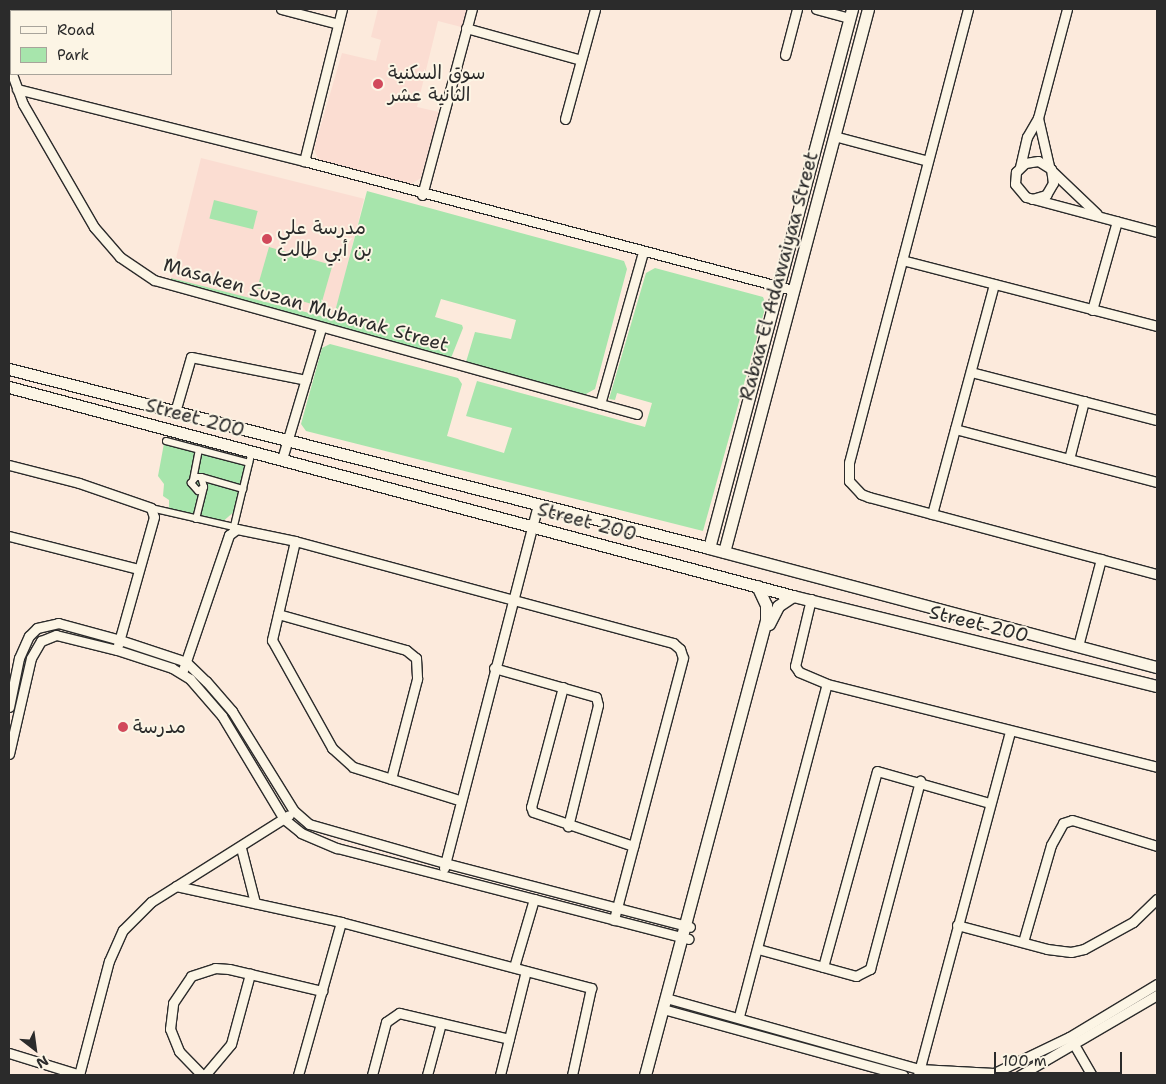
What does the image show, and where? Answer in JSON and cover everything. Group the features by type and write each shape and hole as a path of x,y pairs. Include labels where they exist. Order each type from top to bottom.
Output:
{"street":[{"path":"282,9 338,24"},
{"path":"304,161 342,9"},
{"path":"422,195 472,9"},
{"path":"565,118 595,9"},
{"path":"785,55 797,9"},
{"path":"816,9 851,14"},
{"name":"Rabaa El Adawaiyaa Street","path":"724,552 868,9"},
{"path":"968,9 847,472 849,481 861,494 1157,574"},
{"path":"1067,9 1038,118 1027,137 1015,184 1022,194 1032,199 1157,232"},
{"name":"Rabaa El Adawaiyaa Street","path":"709,548 851,14"},
{"path":"466,28 581,60"},
{"name":"Masaken Suzan Mubarak Street","path":"12,75 17,89 94,227 130,266 166,286 637,414"},
{"path":"17,89 304,161 422,195 793,290"},
{"path":"1032,199 1039,198 1050,190 1053,183 1038,118"},
{"path":"834,136 928,161"},
{"path":"1020,166 1031,160 1050,168 1099,216"},
{"path":"1092,310 1117,221"},
{"path":"600,404 643,252"},
{"path":"902,260 1157,326"},
{"path":"932,514 994,284"},
{"path":"282,459 321,328"},
{"path":"175,412 191,358 306,380"},
{"name":"Street 200","path":"9,369 709,548 1157,667"},
{"path":"971,372 1157,420"},
{"name":"Street 200","path":"9,387 793,596 1157,686"},
{"path":"1069,459 1084,401"},
{"path":"955,429 1157,482"},
{"path":"166,440 249,463"},
{"path":"199,450 193,480 195,490 204,487"},
{"path":"182,673 233,529 252,451"},
{"path":"9,465 88,486 151,508 233,529 295,541 673,643 680,649 682,658 614,920"},
{"path":"193,480 201,478 243,489"},
{"path":"196,519 204,487 201,478"},
{"path":"441,875 459,800 538,505"},
{"path":"117,650 154,517 151,508"},
{"path":"718,515 733,519"},
{"path":"9,536 138,570"},
{"path":"295,541 272,634 274,645 332,748 352,766 459,800"},
{"path":"1078,646 1102,559"},
{"path":"686,933 766,619 766,605 757,586"},
{"path":"645,1075 667,1003 770,621 778,606 793,596"},
{"path":"894,620 900,599"},
{"path":"811,600 795,666 799,672 827,684 1157,767"},
{"path":"278,614 406,650 416,658 417,678 391,779"},
{"path":"9,707 22,652 37,628 58,623 120,640 186,662 232,711 294,811 308,824 445,864 616,910 686,933"},
{"path":"9,754 10,742 32,658 41,641 56,635 117,650 182,673 222,716 284,819 301,833 337,848 614,920 686,933"},
{"path":"494,668 589,693 596,697 598,705 568,826"},
{"path":"739,1016 827,684"},
{"path":"563,687 531,807 538,816 633,846"},
{"path":"919,1072 989,803 1010,730"},
{"path":"823,967 877,771 920,781 989,803"},
{"path":"758,949 856,976 864,973 874,962 920,781"},
{"path":"9,1053 80,1075 114,946 136,914 176,886 241,848 294,811"},
{"path":"1023,942 1051,845 1062,823 1072,820 1157,846"},
{"path":"241,848 255,904"},
{"path":"176,886 340,922 592,989 572,1075"},
{"path":"514,967 534,899"},
{"path":"957,925 1071,952 1084,949 1133,922 1157,899"},
{"path":"298,1075 340,922"},
{"path":"250,974 231,1044 204,1075 179,1051 172,1037 170,1021 173,1003 191,976 203,970 228,970 250,974 322,991"},
{"path":"500,1075 526,971"},
{"path":"667,1003 739,1016 919,1072 994,1073 1069,1037 1157,984"},
{"path":"1020,1075 1074,1046 1157,995"},
{"path":"652,1075 667,1003"},
{"path":"667,1003 903,1075"},
{"path":"372,1075 386,1022 391,1016 399,1013 509,1039"},
{"path":"427,1075 441,1023"},
{"path":"1069,1037 1092,1075"}],"shaded area":[{"name":"سوق السكنية الثانية عشر","path":"378,9 469,9 465,28 438,21 417,107 439,112 421,178 409,185 318,159 314,149 342,53 376,61 381,40 371,37"},
{"name":"مدرسة علي بن أبي طالب","path":"201,158 364,199 334,319 171,278"}],"green space":[{"path":"367,191 624,261 627,269 595,389 584,395 466,362 475,332 511,339 516,320 441,299 435,317 462,325 463,328 451,358 169,286 171,278 333,319"},
{"path":"214,200 258,211 253,229 209,218"},
{"path":"269,247 332,265 321,307 257,288"},
{"path":"655,268 763,297 766,305 703,531 306,431 301,424 322,348 330,344 458,378 462,384 447,436 504,453 512,428 466,416 477,381 645,427 652,403 617,393 615,400 609,399 646,273"},
{"path":"165,438 249,459 236,510 220,524 169,508 169,500 163,496 164,484 158,476"}],"place":[{"name":"سوق السكنية الثانية عشر","path":"378,84"},
{"name":"مدرسة علي بن أبي طالب","path":"267,239"},
{"name":"مدرسة","path":"123,727"}]}
